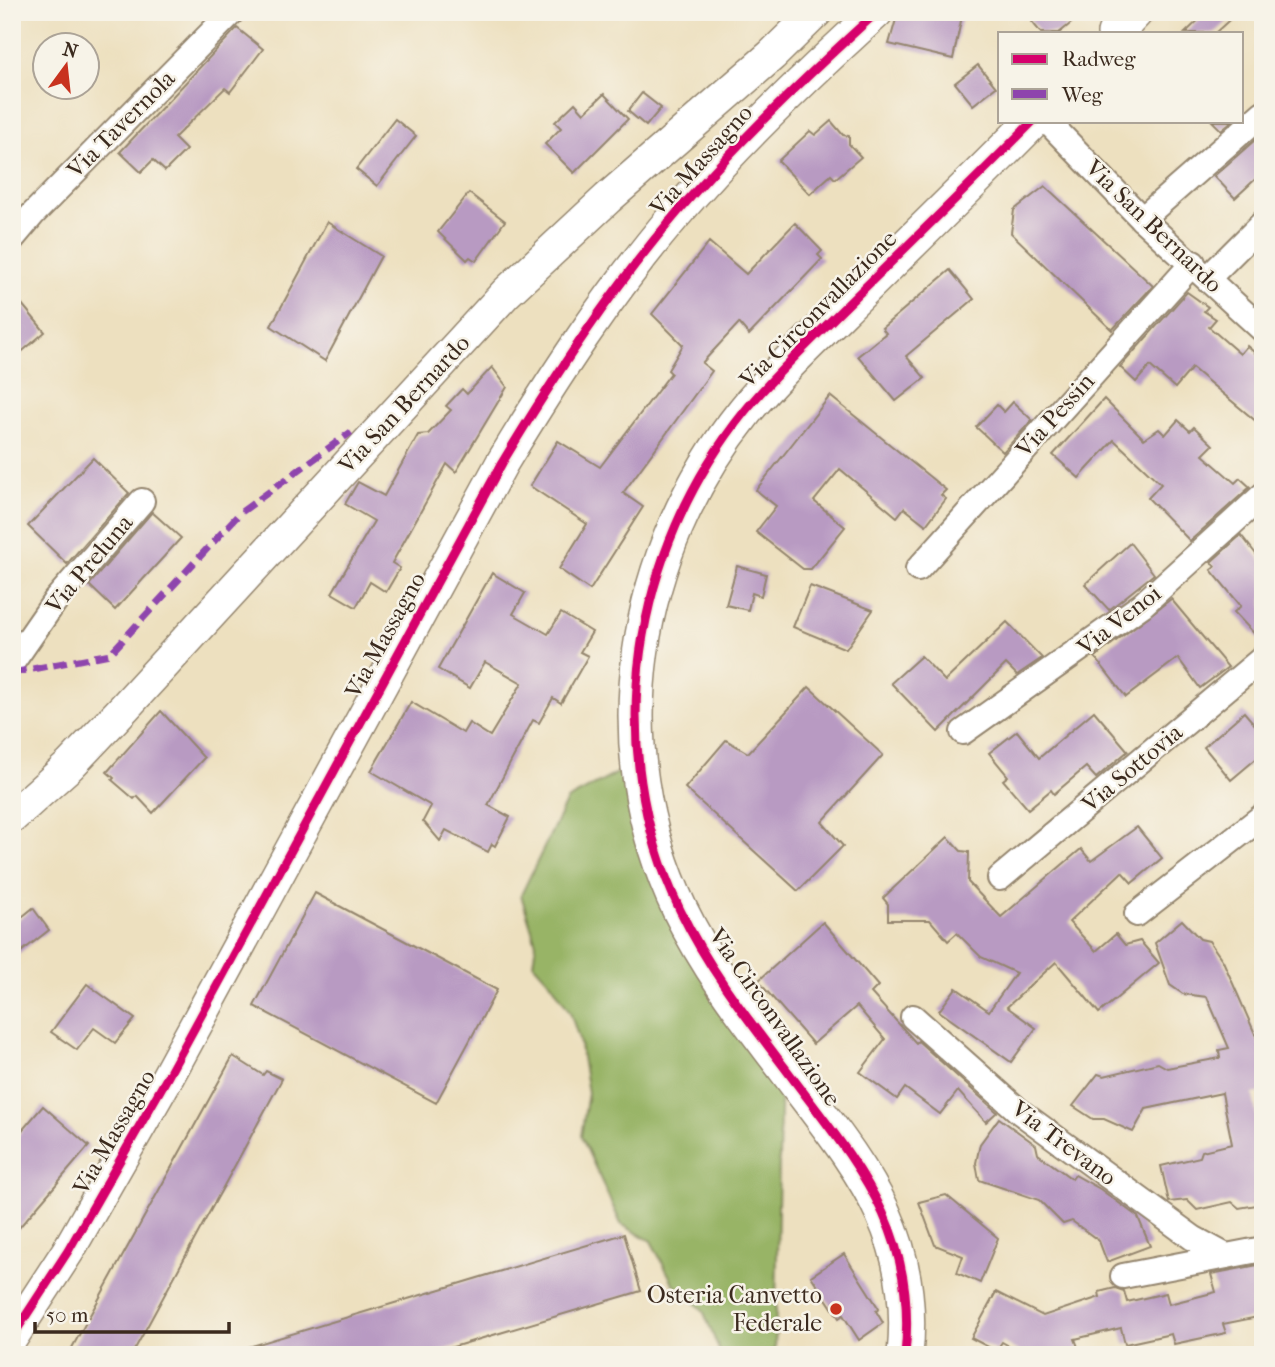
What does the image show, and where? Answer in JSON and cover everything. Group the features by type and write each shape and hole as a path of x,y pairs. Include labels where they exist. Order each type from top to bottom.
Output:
{"main road":[{"path":"1116,32 1135,12"},
{"name":"Via Circonvallazione","path":"905,1355 906,1310 899,1253 878,1198 839,1140 719,978 694,937 659,861 648,820 638,762 635,705 638,661 649,599 668,538 693,487 724,438 747,408 795,357 1032,122"}],"street":[{"name":"Via Tavernola","path":"12,239 71,175 232,12"},
{"name":"Via San Bernardo","path":"12,817 70,765 124,708 506,293 608,198 762,64 816,12"},
{"name":"Via Massagno","path":"12,1337 68,1251 167,1078 502,463 552,384 624,279 699,187 808,75 877,12"},
{"path":"1142,219 1263,113"},
{"name":"Via San Bernardo","path":"1048,122 1142,219 1263,330"},
{"name":"Via Pessin","path":"918,569 1200,271 1263,223"},
{"name":"Via Venoi","path":"963,732 1142,605 1263,495"},
{"name":"Via Preluna","path":"12,663 55,601 142,501"},
{"name":"Via Sottovia","path":"1000,878 1263,658"},
{"path":"1137,914 1263,816"},
{"name":"Via Trevano","path":"913,1017 1020,1112 1193,1238 1226,1256"},
{"path":"1123,1276 1263,1249"}],"green space":[{"path":"638,762 648,820 781,1063 775,1355 721,1355 703,1310 673,1283 651,1241 621,1224 581,1136 588,1093 579,1039 570,1012 552,984 533,963 536,943 521,895 567,800"}],"building":[{"path":"911,12 945,12 962,16 953,59 889,44 897,16 910,19"},
{"path":"1024,12 1085,12 1060,32 1040,32"},
{"path":"1207,12 1238,12 1216,32 1186,32"},
{"path":"237,28 263,49 230,92 225,88 174,138 186,150 165,171 153,160 141,172 120,152"},
{"path":"978,65 996,87 973,105 955,83"},
{"path":"642,93 661,108 646,126 628,111"},
{"path":"604,94 628,119 574,173 545,144 561,128 555,122 575,103 584,113"},
{"path":"395,119 416,136 377,186 356,169"},
{"path":"831,121 843,135 849,136 849,144 861,157 835,179 831,175 810,194 778,161 810,131 815,135"},
{"path":"1213,122 1231,122 1221,130"},
{"path":"1263,133 1263,176 1261,174 1235,198 1214,176"},
{"path":"1045,186 1153,286 1112,330 1011,233 1014,210"},
{"path":"469,193 505,221 476,261 470,257 467,260 438,232"},
{"path":"327,222 381,256 325,361 271,326"},
{"path":"795,223 822,251 818,255 822,259 749,335 739,323 702,363 712,371 623,493 643,507 590,590 559,569 587,524 530,486 558,441 600,467 671,373 668,370 683,345 652,314 709,242 746,274"},
{"path":"950,270 974,299 906,356 925,378 896,401 858,356 886,333 882,328"},
{"path":"12,292 45,332 12,360"},
{"path":"1187,292 1208,307 1204,311 1216,319 1209,327 1240,354 1247,346 1263,360 1263,427 1192,368 1175,388 1150,366 1136,382 1120,367"},
{"path":"492,367 507,387 456,472 447,464 392,563 400,568 386,592 370,582 356,607 332,593 374,521 345,504 358,482 384,496 418,435 428,434 451,410 446,406 462,389 467,394"},
{"path":"830,396 946,490 941,495 946,499 926,525 904,508 897,517 840,469 814,501 845,527 811,569 803,569 756,532 776,506 756,490"},
{"path":"1104,399 1144,439 1159,429 1165,435 1178,420 1190,431 1194,427 1213,445 1203,455 1235,483 1240,478 1250,487 1190,541 1148,498 1161,484 1114,440 1079,478 1053,455"},
{"path":"1013,402 1032,420 1003,452 976,427 997,405 1004,412"},
{"path":"93,458 129,493 67,564 28,526"},
{"path":"152,512 181,538 115,610 89,585"},
{"path":"1241,535 1263,563 1263,643 1234,612 1241,606 1211,570 1215,567 1211,562"},
{"path":"1130,543 1154,574 1109,610 1085,584"},
{"path":"737,566 766,574 761,596 752,593 748,610 726,605"},
{"path":"492,573 525,593 513,614 548,634 561,613 592,632 580,652 588,656 561,703 553,698 539,723 533,720 488,805 510,817 495,846 492,844 488,852 446,830 440,841 423,821 431,806 371,771 411,702 463,733 469,723 490,736 522,683 485,662 470,688 438,669"},
{"path":"810,586 873,610 846,649 793,627"},
{"path":"1171,599 1228,667 1200,688 1178,658 1126,697 1095,657"},
{"path":"1007,622 1042,658 1017,675 1006,664 938,732 891,683 921,656 945,681"},
{"path":"809,687 883,755 822,822 843,846 798,891 685,788 726,740 748,753"},
{"path":"161,711 204,758 153,813 137,796 134,799 112,780 114,778 107,772"},
{"path":"1094,711 1128,751 1096,778 1086,767 1054,794 1051,790 1028,809 1003,780 1008,776 989,753 1017,731 1039,758"},
{"path":"1244,712 1263,734 1263,753 1231,780 1204,747"},
{"path":"1137,827 1162,858 1132,883 1122,872 1069,922 1096,951 1116,934 1125,945 1140,941 1159,963 1099,1013 1056,962 1007,1007 1036,1028 1011,1062 939,1011 956,988 989,1011 1016,973 981,957 957,933 948,941 930,920 888,920 888,904 883,898 948,837 961,851 969,852 968,882 1001,917 1081,849 1091,861"},
{"path":"315,893 497,990 436,1103 254,1006"},
{"path":"33,908 49,930 12,959 12,925"},
{"path":"1182,920 1200,939 1209,941 1223,961 1263,1052 1263,1092 1253,1094 1260,1139 1263,1139 1263,1204 1239,1208 1232,1202 1197,1210 1187,1200 1169,1202 1161,1166 1200,1157 1202,1151 1232,1144 1222,1093 1146,1109 1133,1132 1104,1119 1093,1119 1073,1106 1098,1074 1104,1076 1158,1063 1167,1068 1220,1058 1219,1050 1229,1048 1207,997 1183,994 1170,985 1155,943"},
{"path":"823,922 878,986 871,993 916,1043 918,1041 997,1112 986,1122 958,1091 940,1114 905,1088 897,1099 860,1072 885,1039 857,1006 813,1044 758,981"},
{"path":"87,984 135,1019 115,1043 94,1028 77,1050 51,1032"},
{"path":"233,1056 263,1075 266,1071 282,1079 136,1347 131,1355 68,1355"},
{"path":"43,1106 89,1146 12,1236 12,1142"},
{"path":"999,1118 1036,1145 1038,1154 1072,1179 1075,1175 1100,1189 1138,1217 1150,1246 1107,1262 1099,1241 1072,1221 1063,1224 1039,1200 979,1180 976,1163 980,1144"},
{"path":"946,1195 998,1238 980,1283 957,1273 963,1256 935,1245 919,1202"},
{"path":"624,1234 641,1291 426,1355 242,1355 242,1349"},
{"path":"844,1254 879,1309 876,1311 883,1323 859,1340 843,1315 839,1318 811,1276"},
{"path":"1263,1264 1263,1316 1223,1324 1226,1333 1174,1344 1171,1334 1125,1344 1121,1328 1075,1339 1081,1355 1025,1355 1002,1342 996,1351 971,1338 996,1292 1043,1316 1100,1297 1099,1292 1115,1288 1124,1291 1127,1302 1166,1293 1169,1304 1216,1292 1211,1274"}],"marked path":[{"path":"12,673 110,654 240,513 351,432"}],"cycle path":[{"path":"12,1337 68,1251 167,1078 502,463 562,367 605,304 699,188 773,110 877,12"},
{"path":"905,1355 906,1310 902,1270 891,1233 876,1199 835,1135 716,972 680,910 655,847 641,782 636,717 640,652 654,587 676,525 707,466 745,411 792,360 1032,122"}],"place":[{"name":"Osteria Canvetto Federale","path":"836,1309"}]}
